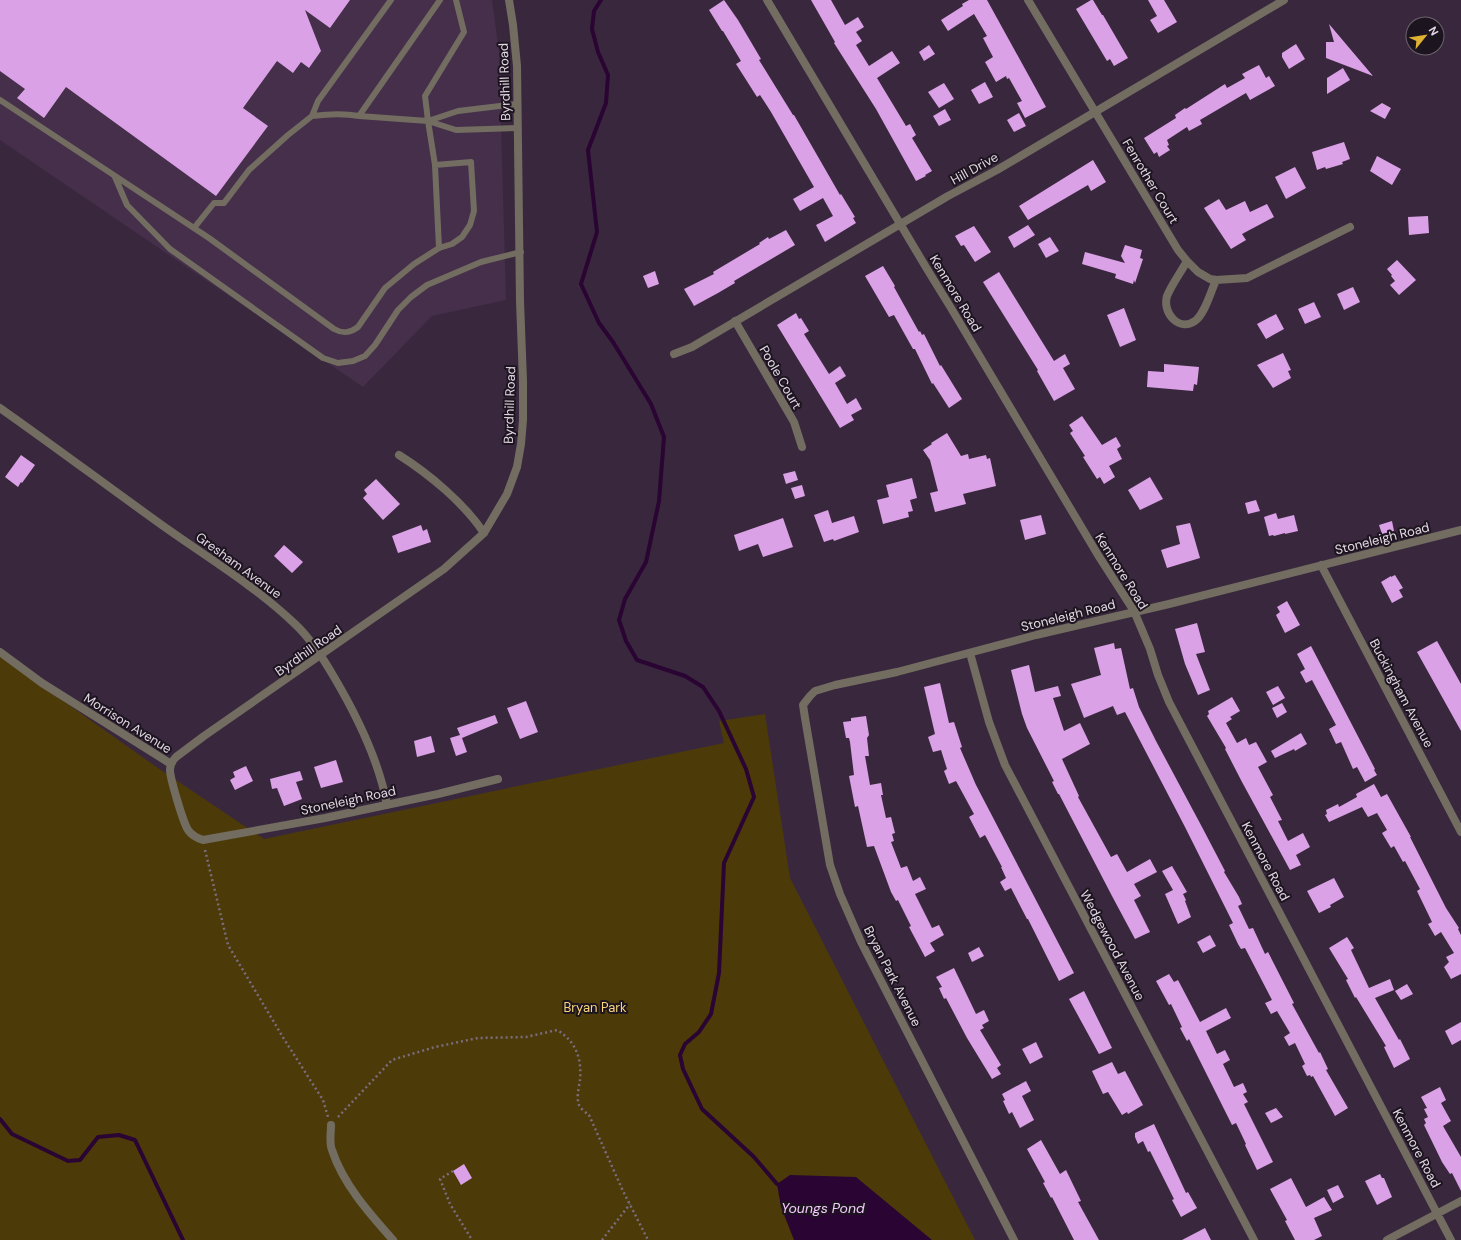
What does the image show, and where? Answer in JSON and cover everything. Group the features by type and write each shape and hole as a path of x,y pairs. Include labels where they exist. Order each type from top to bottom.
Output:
{"street":[{"name":"Byrdhill Road","path":"172,764 176,756 444,569 484,533 502,505 507,494 517,467 523,420 517,66 509,0"},
{"name":"Kenmore Road","path":"767,0 1074,517 1134,611 1150,649 1158,675 1169,702 1451,1240"},
{"name":"Fenrother Court","path":"1028,0 1178,250 1203,276 1216,280 1247,278 1350,228"},
{"name":"Hill Drive","path":"674,354 692,347 948,196 997,170 1284,0"},
{"path":"1187,261 1167,296 1167,312 1172,319 1179,323 1187,324 1194,322 1203,311 1216,280"},
{"name":"Poole Court","path":"735,321 794,422 802,447"},
{"name":"Gresham Avenue","path":"0,408 163,526 250,586 296,625 321,655 348,700 374,758 384,788 387,805"},
{"path":"399,455 416,466 443,488 476,522 484,533"},
{"name":"Stoneleigh Road","path":"804,705 815,691 835,685 897,672 1134,611 1169,604 1461,530"},
{"name":"Buckingham Avenue","path":"1321,565 1461,832"},
{"name":"Morrison Avenue","path":"0,652 42,683 172,764 170,772 180,809 188,830 194,836 203,840"},
{"name":"Wedgewood Avenue","path":"970,653 989,722 1005,765 1254,1240"},
{"name":"Bryan Park Avenue","path":"804,705 804,718 830,865 840,894 861,942 1014,1240"},
{"name":"Stoneleigh Road","path":"203,840 325,818 498,780"},
{"path":"330,1125 331,1148 341,1172 363,1205 393,1240"},
{"path":"1387,1240 1461,1201"}],"lane":[{"path":"194,228 214,204 224,203 249,170 312,116 318,101 391,0"},
{"path":"359,116 440,0"},
{"path":"439,248 436,165 425,96 464,32 456,0"},
{"path":"0,100 194,228 334,329 346,333 353,331 358,327 385,288 414,264 439,248 452,244 462,236 470,225 474,211 471,162 436,165"},
{"path":"428,121 458,111 517,104"},
{"path":"312,116 345,113 359,116 428,121 456,130 518,128"},
{"path":"115,176 127,205 170,249 323,358 338,363 354,361 365,356 376,345 398,310 428,285 480,262 521,252"}],"path":[{"path":"203,840 228,945 284,1039 323,1100 330,1125"},
{"path":"330,1125 392,1060 435,1047 478,1038 526,1037 557,1030 566,1035 575,1045 580,1062 577,1102 589,1115 604,1152 648,1240"},
{"path":"453,1171 440,1179 450,1204 472,1240"},
{"path":"602,1240 630,1204"}],"shaded area":[{"path":"0,0 492,0 499,52 506,300 432,316 363,387 0,140"}],"green space":[{"name":"Bryan Park","path":"0,656 155,766 264,839 724,743 719,721 765,714 790,878 975,1240 0,1240"}],"water":[{"name":"Youngs Pond","path":"790,1175 856,1177 932,1240 794,1240 781,1207 777,1184"}],"building":[{"path":"0,0 350,0 330,28 305,10 321,51 309,68 301,62 293,73 277,61 243,108 268,126 216,196 66,87 44,118 17,98 25,89 0,71"},
{"path":"724,0 738,20 761,59 759,60 794,115 840,195 841,194 855,217 853,218 856,223 825,242 816,225 833,216 823,198 800,211 793,199 814,187 771,112 760,95 757,97 736,64 741,61 709,10"},
{"path":"811,0 831,0 845,25 858,17 864,27 856,32 862,41 856,45 869,66 892,51 900,63 877,78 906,126 910,124 916,135 912,138 932,171 925,175 926,176 916,181 876,109 834,43 835,42"},
{"path":"969,0 987,0 1046,107 1025,118 1017,103 1022,101 1009,78 1007,79 1006,76 996,82 985,62 993,57 983,38 987,36 974,14 948,31 941,20 963,6 962,4"},
{"path":"1093,0 1103,15 1128,58 1114,66 1110,59 1107,61 1076,9"},
{"path":"1148,0 1164,0 1177,22 1158,33 1150,20 1157,16"},
{"path":"1329,24 1373,76 1326,58 1326,42 1334,42"},
{"path":"1296,44 1305,59 1289,69 1282,57 1282,53"},
{"path":"929,45 935,54 924,61 919,52"},
{"path":"1259,65 1266,78 1269,76 1275,86 1250,100 1246,93 1200,120 1202,124 1189,131 1187,127 1167,140 1169,145 1167,146 1170,150 1159,157 1157,152 1154,154 1144,138 1176,118 1175,115 1185,108 1186,109 1225,84 1227,88 1245,78 1242,74"},
{"path":"1343,68 1350,80 1327,94 1327,78"},
{"path":"985,82 993,97 979,104 971,90"},
{"path":"944,83 954,99 939,108 928,92"},
{"path":"1382,103 1391,108 1385,119 1370,111"},
{"path":"945,109 951,120 939,126 933,116"},
{"path":"1019,113 1026,126 1014,132 1007,120"},
{"path":"1344,142 1350,159 1342,162 1343,164 1317,170 1312,152"},
{"path":"1377,156 1401,169 1392,185 1370,171"},
{"path":"1093,160 1106,182 1091,191 1088,185 1028,220 1019,206"},
{"path":"1295,167 1306,188 1286,199 1275,177"},
{"path":"1219,199 1226,210 1245,201 1250,212 1267,204 1274,217 1242,234 1246,240 1231,249 1204,208"},
{"path":"1428,216 1429,233 1409,235 1408,217"},
{"path":"1028,225 1035,235 1014,248 1008,237"},
{"path":"974,226 991,252 975,262 964,245 961,246 955,236"},
{"path":"786,230 795,245 734,281 735,283 694,306 684,289 714,274 713,272 760,244 759,243 768,237 769,239"},
{"path":"1050,237 1059,251 1046,258 1038,244"},
{"path":"1125,245 1142,250 1140,258 1143,259 1135,283 1134,280 1133,284 1115,278 1116,274 1082,264 1085,252 1125,263 1121,256"},
{"path":"1397,260 1416,280 1399,295 1390,285 1395,281 1387,269"},
{"path":"883,266 919,332 920,331 922,335 924,334 940,366 941,365 962,399 949,408 933,383 932,384 915,349 913,349 894,315 889,317 865,276"},
{"path":"655,271 659,284 648,288 643,276"},
{"path":"999,272 1054,361 1065,354 1070,364 1063,368 1075,389 1054,401 1037,371 1038,370 983,282"},
{"path":"1353,287 1360,302 1344,310 1337,294"},
{"path":"1314,302 1321,317 1305,324 1298,309"},
{"path":"1124,308 1136,340 1120,347 1107,315"},
{"path":"796,313 809,331 804,334 829,374 840,366 846,376 835,383 847,404 856,398 862,409 851,415 854,420 840,428 777,325"},
{"path":"1276,314 1284,329 1266,339 1257,324"},
{"path":"1283,353 1291,370 1288,371 1291,378 1273,388 1257,365"},
{"path":"1164,364 1199,367 1197,385 1194,384 1193,391 1147,387 1148,371 1164,372"},
{"path":"1082,416 1102,445 1116,437 1121,446 1117,449 1122,459 1109,466 1115,477 1104,484 1100,477 1097,479 1083,457 1085,456 1070,433 1073,431 1069,425"},
{"path":"947,433 961,456 968,454 969,459 986,455 987,459 990,458 996,486 963,494 966,504 935,512 930,493 938,491 930,460 923,450"},
{"path":"21,455 35,465 18,487 5,477"},
{"path":"795,471 798,480 786,484 783,474"},
{"path":"1150,477 1163,499 1140,510 1128,490"},
{"path":"912,478 917,498 910,500 913,511 908,512 909,517 883,524 877,500 889,497 886,485"},
{"path":"376,479 400,504 383,520 363,498 367,494 364,490"},
{"path":"802,485 805,496 795,499 791,488"},
{"path":"1256,500 1260,511 1248,514 1245,503"},
{"path":"828,510 832,523 854,516 859,532 834,541 833,539 824,542 814,515"},
{"path":"1276,513 1278,519 1294,515 1298,531 1269,536 1264,517"},
{"path":"1041,515 1046,534 1025,540 1020,520"},
{"path":"783,518 793,547 763,557 758,544 739,551 734,535"},
{"path":"1392,521 1394,531 1382,534 1379,525"},
{"path":"1190,523 1200,558 1167,568 1161,550 1180,544 1176,526"},
{"path":"421,525 423,531 427,529 431,542 398,553 392,536"},
{"path":"284,545 303,562 292,573 274,556"},
{"path":"1395,575 1403,588 1399,590 1403,597 1392,603 1381,582"},
{"path":"1287,601 1300,625 1285,633 1276,615 1280,612 1277,607"},
{"path":"1197,623 1205,652 1196,654 1210,690 1198,695 1185,664 1175,629"},
{"path":"1437,641 1461,684 1461,731 1417,652"},
{"path":"1114,643 1115,649 1121,648 1130,689 1133,688 1139,707 1156,741 1225,871 1224,872 1239,897 1242,904 1238,906 1249,929 1253,928 1265,954 1268,952 1294,1003 1292,1004 1319,1053 1320,1052 1328,1069 1326,1070 1348,1108 1335,1116 1313,1076 1307,1076 1302,1066 1305,1064 1295,1043 1289,1046 1284,1037 1290,1033 1277,1011 1271,1014 1265,1003 1272,1000 1245,948 1241,949 1238,944 1229,925 1233,923 1125,712 1117,715 1113,706 1084,718 1071,684 1101,675 1094,648"},
{"path":"1311,646 1375,769 1374,770 1377,775 1365,782 1357,767 1353,769 1341,742 1336,744 1329,729 1336,725 1312,680 1306,683 1300,672 1305,669 1297,654"},
{"path":"1029,665 1035,692 1058,686 1061,696 1053,698 1064,731 1080,723 1090,744 1062,759 1079,796 1078,797 1111,857 1117,854 1127,872 1150,859 1157,872 1134,884 1141,896 1134,900 1150,932 1135,939 1058,794 1052,782 1054,781 1027,728 1011,670"},
{"path":"940,683 949,723 954,722 962,747 960,748 976,785 1074,973 1059,981 1011,888 1005,891 1000,882 1006,878 1002,867 985,835 980,838 969,817 974,814 956,781 949,784 944,771 947,769 941,750 933,752 928,737 935,734 924,687"},
{"path":"1278,686 1285,698 1273,705 1266,692"},
{"path":"1232,697 1240,711 1230,717 1232,719 1226,723 1237,743 1246,738 1249,745 1256,742 1267,762 1258,767 1273,795 1270,797 1282,820 1278,821 1288,841 1303,833 1310,847 1296,855 1301,865 1290,870 1242,782 1225,749 1226,748 1207,716 1209,714 1208,711"},
{"path":"526,701 538,732 520,739 507,708"},
{"path":"1282,703 1287,712 1277,718 1272,708"},
{"path":"495,715 498,723 462,738 467,752 456,756 450,738 460,735 457,728"},
{"path":"866,716 869,735 867,738 869,756 865,756 870,785 881,783 883,795 881,795 886,818 891,817 895,833 892,834 894,841 891,842 901,868 907,866 913,881 920,877 926,889 915,894 932,928 939,925 944,935 930,943 935,951 925,957 909,927 911,926 898,900 896,901 891,892 874,846 867,847 858,806 855,807 849,776 854,775 850,742 849,738 846,738 843,722 851,721 851,718"},
{"path":"1301,733 1307,744 1295,751 1294,749 1275,758 1271,751"},
{"path":"431,736 435,752 417,757 414,741"},
{"path":"336,760 343,782 321,788 314,767"},
{"path":"246,766 253,781 235,790 230,780 235,777 233,772"},
{"path":"300,771 303,780 296,782 302,799 284,806 277,788 272,789 270,779"},
{"path":"1374,784 1381,797 1387,794 1411,837 1446,908 1459,928 1458,929 1461,935 1461,974 1451,979 1444,967 1449,962 1446,957 1454,953 1441,932 1435,936 1428,924 1432,922 1417,891 1420,889 1405,861 1403,862 1394,846 1391,848 1382,833 1387,830 1377,813 1368,817 1362,807 1329,822 1325,815 1327,814 1326,810 1338,804 1339,807 1357,797 1356,794"},
{"path":"1172,866 1187,892 1183,894 1191,917 1178,924 1165,894 1173,890 1162,871"},
{"path":"1334,878 1344,897 1330,905 1331,907 1319,913 1307,891"},
{"path":"1210,935 1216,946 1203,953 1197,942"},
{"path":"1347,937 1354,948 1351,950 1369,988 1390,979 1394,990 1375,998 1399,1040 1400,1039 1410,1059 1394,1068 1384,1047 1386,1046 1356,997 1355,998 1346,980 1348,979 1329,948"},
{"path":"979,947 984,956 972,962 968,953"},
{"path":"954,968 976,1014 984,1010 989,1021 982,1025 984,1028 980,1030 1001,1065 997,1068 1001,1074 992,1079 967,1038 946,998 944,999 939,988 942,987 936,977"},
{"path":"1169,974 1174,982 1178,980 1200,1022 1226,1008 1231,1018 1206,1031 1217,1054 1225,1050 1230,1060 1223,1064 1234,1087 1243,1083 1247,1092 1243,1094 1248,1102 1244,1104 1273,1162 1257,1170 1236,1123 1232,1125 1189,1039 1187,1041 1180,1028 1182,1027 1171,1004 1169,1005 1156,981"},
{"path":"1407,984 1413,994 1401,1000 1395,991"},
{"path":"1084,991 1112,1048 1099,1054 1069,999"},
{"path":"1461,1022 1461,1040 1452,1045 1445,1031"},
{"path":"1036,1042 1043,1057 1030,1064 1022,1049"},
{"path":"1112,1062 1118,1074 1125,1071 1143,1105 1128,1114 1127,1112 1122,1115 1108,1092 1103,1094 1092,1071"},
{"path":"1026,1081 1031,1091 1022,1096 1034,1120 1020,1128 1012,1112 1009,1114 1003,1101 1005,1100 1002,1094"},
{"path":"1440,1087 1446,1100 1441,1103 1451,1121 1443,1126 1461,1157 1461,1191 1452,1173 1450,1174 1442,1162 1424,1125 1426,1123 1424,1119 1428,1117 1424,1109 1427,1108 1421,1097"},
{"path":"1276,1108 1283,1117 1271,1123 1265,1113"},
{"path":"1154,1124 1186,1193 1188,1192 1197,1208 1181,1217 1172,1200 1174,1199 1150,1151 1148,1152 1143,1141 1138,1144 1135,1137 1135,1133"},
{"path":"1041,1140 1060,1174 1066,1170 1081,1201 1078,1202 1099,1240 1074,1240 1052,1197 1051,1198 1043,1183 1045,1182 1027,1149"},
{"path":"464,1164 472,1178 461,1185 453,1171"},
{"path":"1380,1174 1382,1178 1384,1178 1392,1197 1377,1205 1365,1181"},
{"path":"1291,1178 1306,1207 1324,1197 1332,1210 1314,1218 1322,1236 1314,1240 1295,1240 1285,1221 1287,1220 1270,1189"},
{"path":"1338,1185 1344,1197 1333,1203 1327,1190"},
{"path":"1205,1228 1211,1240 1182,1240"}],"waterway":[{"path":"601,0 594,11 592,29 598,52 608,75 606,103 588,150 597,232 581,284 599,323 613,342 651,404 664,437 659,501 646,562 625,599 619,620 626,641 637,660 685,676 703,687 719,711 746,769 754,797 724,863 719,973 711,1014 699,1032 685,1044 680,1055 683,1069 702,1109 754,1157 777,1184"},
{"path":"0,1119 12,1134 68,1161 80,1160 98,1137 119,1135 135,1140 183,1240"}]}
